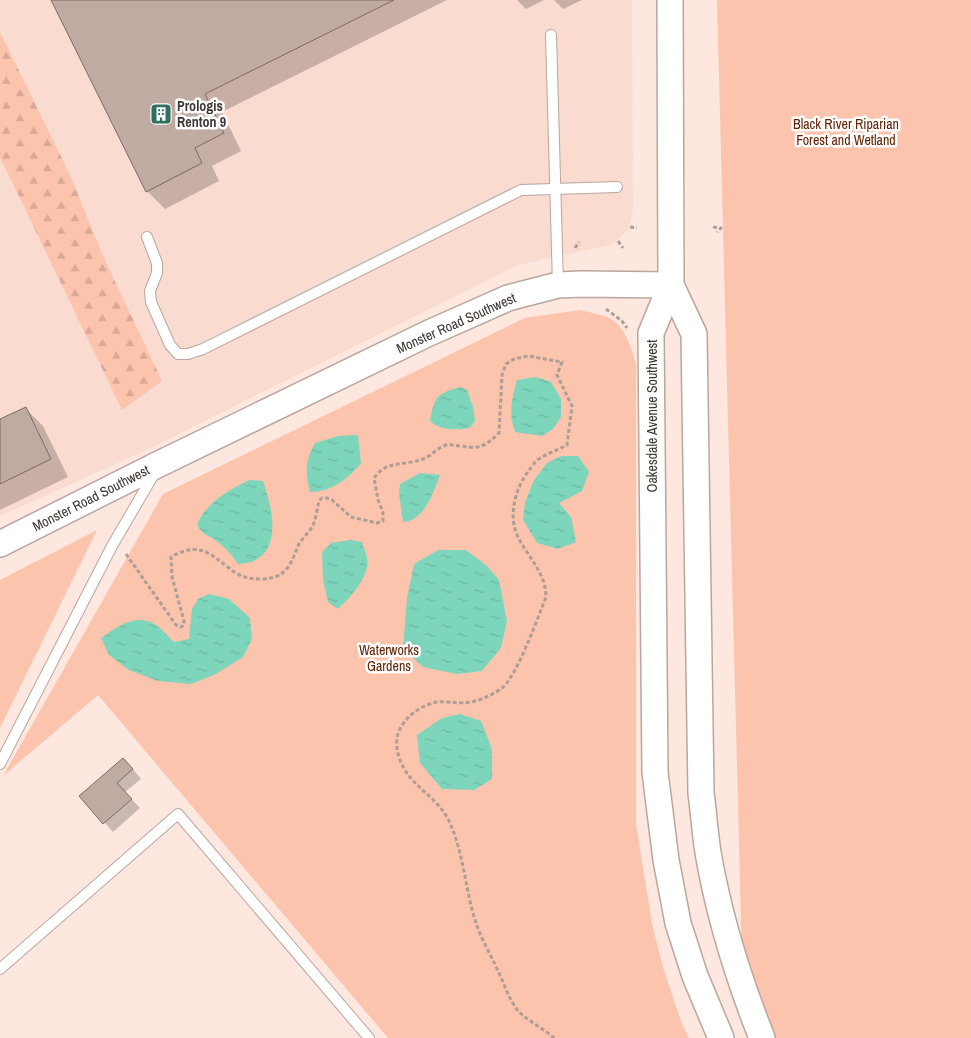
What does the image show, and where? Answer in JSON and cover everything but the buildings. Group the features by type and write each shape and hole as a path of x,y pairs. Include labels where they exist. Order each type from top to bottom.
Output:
{"street":[{"path":"670,0 671,285 694,334 701,793 709,857 720,909 736,968 762,1038"},
{"name":"Monster Road Southwest","path":"0,544 159,464 468,315 508,298 558,286 582,284 671,285"},
{"name":"Oakesdale Avenue Southwest","path":"671,285 651,333 655,772 666,860 678,923 695,976 721,1038"}],"lane":[{"path":"551,35 558,286"},
{"path":"147,237 157,263 157,272 150,291 151,302 170,345 178,354 188,354 203,350 521,190 617,187"},
{"path":"0,764 115,540 159,464"},
{"path":"0,969 178,814 369,1038"}],"path":[{"path":"630,227 636,228"},
{"path":"714,227 721,228 716,232"},
{"path":"618,241 623,248"},
{"path":"575,248 579,242"},
{"path":"603,307 619,318 631,333"},
{"path":"619,318 624,315"},
{"path":"115,540 176,625 181,627 184,625 184,621 172,577 171,557 182,551 192,549 207,552 236,573 251,580 276,578 292,562 299,544 313,526 319,501 322,498 332,500 351,517 376,524 383,521 383,512 378,500 374,478 379,470 384,467 422,460 445,446 482,447 490,442 499,432 502,375 506,364 514,359 528,356 562,362 557,375 572,406 567,445 538,460 521,481 513,508 513,525 542,575 546,586 546,597 517,666 503,687 490,695 474,702 438,702 425,707 412,714 397,733 397,749 409,776 437,803 449,820 460,853 476,923 516,1010 554,1038"}],"shaded area":[{"path":"0,0 632,0 633,210 628,230 611,245 518,265 142,452 0,516"}],"green space":[{"name":"Black River Riparian Forest and Wetland","path":"717,0 971,0 971,1038 775,1038 742,959"},
{"path":"0,32 70,175 103,256 162,381 122,410 0,157"},
{"name":"Waterworks Gardens","path":"580,310 607,317 618,325 626,337 636,364 636,824 652,924 664,971 682,1024 689,1038 388,1038 98,695 3,776 163,494 525,318"},
{"path":"97,530 0,728 0,580"}],"water":[{"path":"536,377 551,382 561,399 561,417 553,429 542,436 515,432 511,412 517,380"},
{"path":"461,387 467,390 473,407 475,421 470,428 444,428 430,421 433,406 438,397 447,391"},
{"path":"358,435 361,464 338,484 326,489 310,492 307,467 309,456 315,443 338,436"},
{"path":"561,456 578,456 589,472 582,491 559,503 571,517 576,542 558,549 537,543 523,520 525,502 534,480 547,463"},
{"path":"420,473 440,475 423,511 411,520 403,522 399,493 400,484"},
{"path":"249,480 263,481 271,513 272,535 269,546 263,554 252,562 238,564 225,548 203,532 197,525 206,510 218,498"},
{"path":"350,540 362,542 367,556 366,572 358,586 338,609 328,602 323,580 322,552 331,543"},
{"path":"438,550 466,550 486,565 499,580 507,621 501,648 482,671 457,674 423,667 403,648 407,598 414,564"},
{"path":"209,594 229,599 250,618 252,639 243,657 214,675 191,684 158,681 129,670 109,655 101,638 134,620 149,621 161,629 174,642 189,639 192,609 198,599"},
{"path":"460,714 481,721 492,749 492,779 474,790 442,789 420,763 417,735 442,718"}],"place":[{"name":"Prologis Renton 9","path":"161,114"}]}
